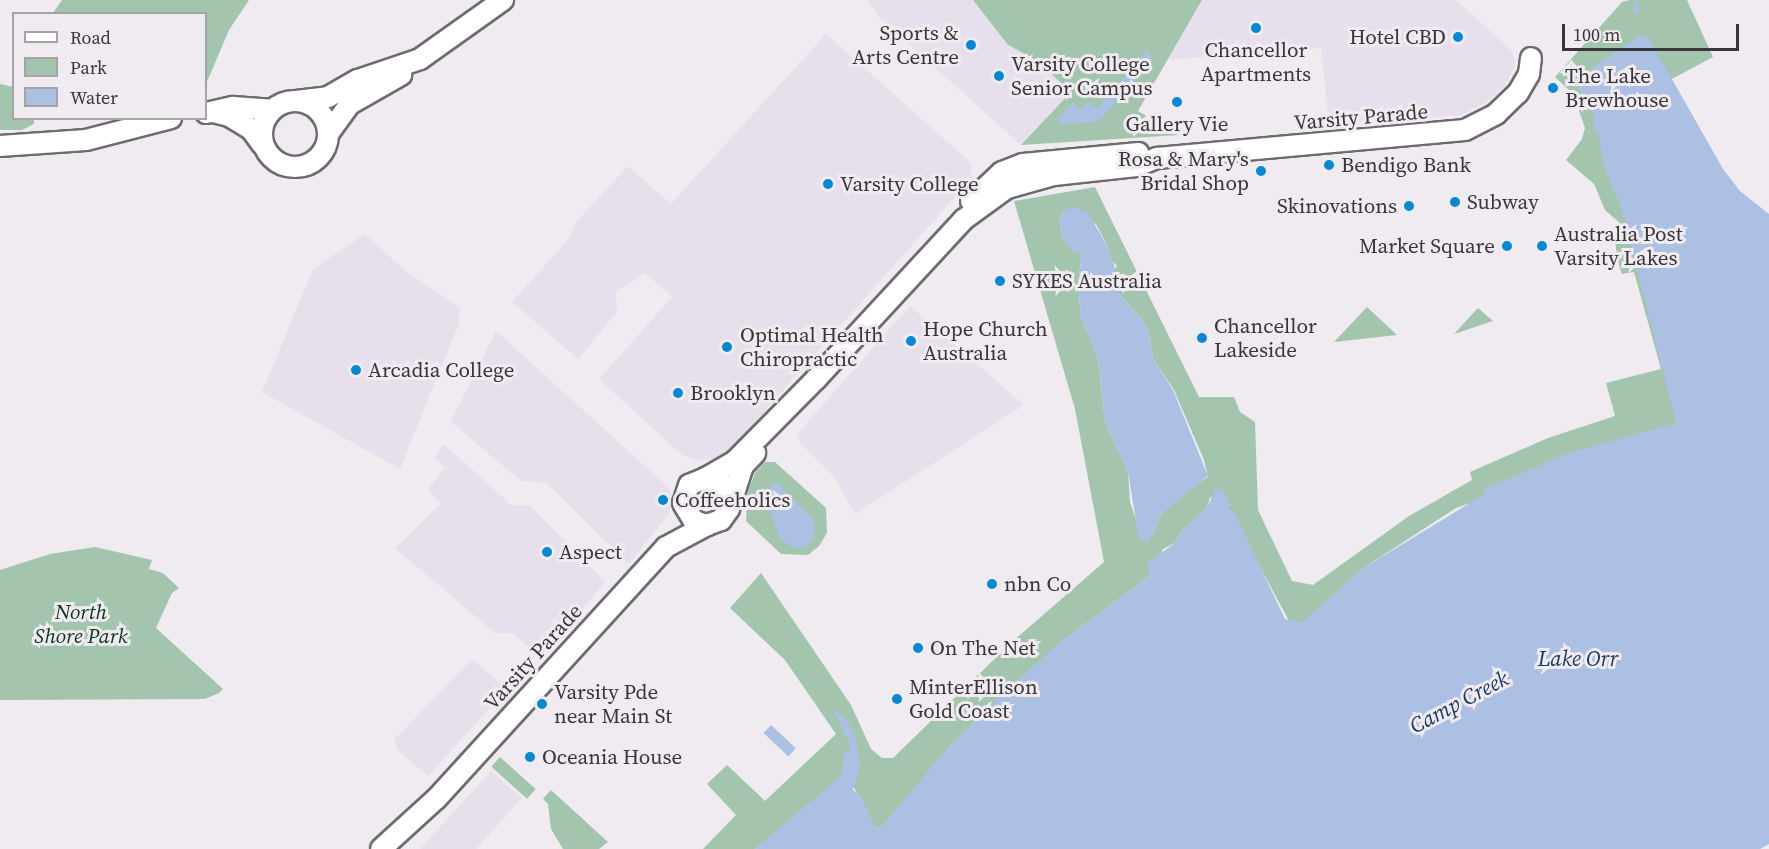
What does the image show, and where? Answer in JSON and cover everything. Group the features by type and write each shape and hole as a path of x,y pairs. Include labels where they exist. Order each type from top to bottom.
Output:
{"street":[{"path":"209,113 233,107 272,110 296,101 328,97 358,80 420,59 503,0"},
{"path":"209,113 230,116 251,129 275,162 297,168 317,159 328,134 350,104 446,51 513,0"},
{"name":"Varsity Parade","path":"730,502 743,466 816,380 963,220 1016,184 1137,166 1157,158 1465,130 1496,114 1518,93 1529,74 1531,58"},
{"path":"296,101 315,108 322,115 328,134"},
{"path":"262,144 262,125 272,110"},
{"path":"0,146 86,140 163,120"},
{"name":"Varsity Parade","path":"706,478 734,462 816,380"},
{"path":"706,478 726,488 730,502 721,520 707,525 688,516 683,502 689,486 706,478"},
{"name":"Varsity Parade","path":"666,547 683,502"},
{"name":"Varsity Parade","path":"381,849 436,799 666,547 707,525"},
{"name":"Varsity Parade","path":"396,849 430,812 436,799"}],"shaded area":[{"name":"Varsity College Senior Campus","path":"867,0 973,0 1008,45 1036,60 1071,92 1021,145 880,18"},
{"path":"1202,0 1456,0 1511,50 1516,63 1505,86 1485,103 1461,115 1329,125 1321,48 1168,60"},
{"path":"826,34 971,163 971,179 728,452 715,459 698,461 681,454 599,379 672,297 645,273 616,292 617,312 578,359 512,302 569,239 576,222 628,166 671,204"},
{"name":"Arcadia College","path":"365,234 405,271 460,308 459,323 400,469 262,392 313,269"},
{"path":"910,306 1024,405 855,514 835,478 800,443 798,433"},
{"path":"496,331 668,487 674,501 668,515 629,564 546,483 521,481 451,422"},
{"path":"444,444 511,505 530,505 605,582 542,658 512,633 495,633 395,548 441,504 428,489 445,468 435,457"},
{"path":"472,659 507,689 428,776 398,750 394,740"},
{"path":"491,771 522,798 476,849 420,849"}],"green space":[{"path":"62,0 249,0 229,30 207,82 207,12 54,12"},
{"path":"973,0 1202,0 1138,111 1179,135 1021,145 1071,92 1036,60 1008,45"},
{"path":"1687,0 1713,57 1668,81 1591,93 1685,428 1456,508 1365,567 1294,630 1228,508 1230,504 1210,497 1207,508 1183,530 1175,543 1163,549 1150,576 1059,643 951,745 881,828 875,827 852,784 841,777 755,849 703,849 736,815 707,784 727,765 765,801 836,734 785,660 730,608 761,573 851,705 871,749 882,758 893,758 1013,641 1104,562 1075,409 1014,201 1095,187 1199,397 1234,397 1240,412 1255,422 1258,510 1292,581 1313,585 1409,516 1472,480 1470,472 1548,438 1615,416 1606,383 1661,369 1634,272 1622,274 1619,265 1615,242 1622,235 1621,224 1605,210 1594,184 1566,160 1582,139 1585,128 1573,94 1555,77 1622,2","holes":["1064,210 1096,224 1109,249 1109,258 1117,266 1104,285 1115,290 1142,319 1149,333 1153,359 1174,390 1204,460 1208,477 1174,500 1162,513 1152,535 1140,532 1130,502 1128,472 1105,422 1098,357 1081,318 1078,282 1082,254 1063,239 1059,220"]},
{"path":"0,84 12,87 12,120 34,120 34,124 22,130 0,130"},
{"path":"1367,307 1397,335 1334,342"},
{"path":"1478,308 1493,321 1454,334"},
{"path":"765,462 775,462 826,508 827,533 819,546 808,555 781,554 746,521 748,491 755,473"},
{"name":"North Shore Park","path":"95,547 152,560 149,569 163,573 179,588 172,593 156,628 223,689 219,693 205,699 0,700 0,570 50,554"},
{"path":"500,757 536,789 527,799 491,767"},
{"path":"551,790 608,842 599,849 563,849 551,829 548,804 543,799"}],"water":[{"name":"Lake Orr","path":"1641,35 1648,37 1723,169 1740,191 1769,214 1769,844 1760,849 755,849 841,776 844,754 851,747 831,706 848,722 855,735 860,767 853,790 861,796 875,827 880,828 951,745 998,698 1059,643 1150,576 1147,563 1175,543 1183,530 1207,508 1215,490 1221,489 1229,500 1229,509 1235,514 1285,619 1301,623 1365,567 1483,495 1485,489 1566,454 1676,423 1621,207 1604,167 1598,131 1593,130 1593,113 1576,84 1598,63"},
{"path":"1148,49 1152,60 1103,117 1096,122 1059,124 1058,119 1073,102 1080,110 1088,102 1097,108"},
{"path":"1075,207 1088,213 1109,249 1118,278 1104,285 1115,290 1142,319 1149,333 1153,359 1173,390 1208,476 1162,513 1149,541 1139,540 1128,472 1105,422 1098,357 1081,318 1078,282 1082,254 1075,253 1063,239 1059,220 1064,210"},
{"path":"777,483 814,520 814,539 805,547 791,547 778,536 767,496 771,485"},
{"path":"771,725 796,748 788,756 763,733"}],"waterway":[{"path":"1635,3 1637,12"}],"place":[{"name":"Chancellor Apartments","path":"1256,28"},
{"name":"Hotel CBD","path":"1458,37"},
{"name":"Sports & Arts Centre","path":"971,45"},
{"name":"Varsity College Senior Campus","path":"999,76"},
{"name":"The Lake Brewhouse","path":"1553,88"},
{"name":"Gallery Vie","path":"1177,102"},
{"name":"Bendigo Bank","path":"1329,165"},
{"name":"Rosa & Mary's Bridal Shop","path":"1261,171"},
{"name":"Varsity College","path":"828,184"},
{"name":"Subway","path":"1455,202"},
{"name":"Skinovations","path":"1409,206"},
{"name":"Market Square","path":"1507,246"},
{"name":"Australia Post Varsity Lakes","path":"1542,246"},
{"name":"SYKES Australia","path":"1000,281"},
{"name":"Chancellor Lakeside","path":"1202,338"},
{"name":"Hope Church Australia","path":"911,341"},
{"name":"Optimal Health Chiropractic","path":"727,347"},
{"name":"Arcadia College","path":"356,370"},
{"name":"Brooklyn","path":"678,393"},
{"name":"Coffeeholics","path":"663,500"},
{"name":"Aspect","path":"547,552"},
{"name":"nbn Co","path":"992,584"},
{"name":"On The Net","path":"918,648"},
{"name":"MinterEllison Gold Coast","path":"897,699"},
{"name":"Varsity Pde near Main St","path":"542,704"},
{"name":"Oceania House","path":"530,757"}],"water label":[{"name":"Camp Creek","path":"1459,702"}]}
